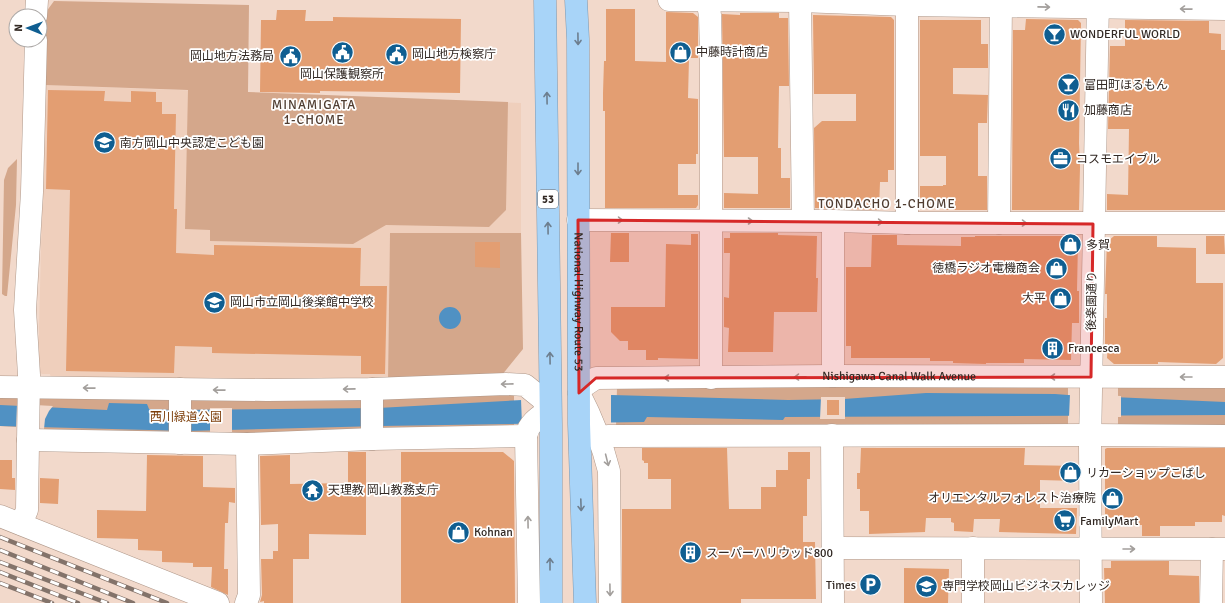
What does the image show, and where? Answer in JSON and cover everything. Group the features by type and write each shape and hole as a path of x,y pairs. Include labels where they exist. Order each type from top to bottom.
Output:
{"highway":[{"name":"53","path":"545,0 541,415 551,603"},
{"name":"National Highway Route 53","path":"576,0 578,39 580,395 594,428 584,603"}],"street":[{"path":"669,0 907,3 1098,3 1225,10"},
{"path":"707,0 710,15 711,378"},
{"path":"800,1 803,220"},
{"path":"907,3 907,223"},
{"path":"999,223 1001,3"},
{"name":"後楽園通り","path":"1091,603 1091,386 1098,3"},
{"path":"21,524 27,510 29,396 25,310 32,192 36,48"},
{"path":"578,220 803,220 907,223 1093,224 1225,223"},
{"path":"833,221 833,376"},
{"name":"Nishigawa Canal Walk Avenue","path":"580,395 584,386 596,378 833,376 1091,386 1225,377"},
{"path":"0,387 29,396 180,399 266,390 372,398 520,384 530,388 541,415 529,603"},
{"path":"372,398 372,434"},
{"path":"180,399 180,438"},
{"path":"28,433 180,438 247,444 372,434 541,415"},
{"path":"610,603 609,471 604,449 594,428 832,435 1091,428 1225,436"},
{"path":"832,435 833,603"},
{"path":"246,603 249,595 247,444"},
{"path":"0,516 218,603"},
{"path":"833,548 1219,549 1212,603"},
{"path":"973,548 973,603"}],"highlighted area":[{"path":"578,220 1093,224 1091,377 596,378 579,393"}],"shaded area":[{"name":"岡山市立岡山後楽館中学校","path":"45,85 521,103 521,233 390,233 388,380 51,379 50,374 42,374 38,371"}],"green space":[{"path":"54,1 249,5 248,92 508,102 506,210 489,227 386,225 353,244 210,241 210,230 185,229 188,90 45,85 46,48 48,48 48,9"},
{"path":"17,159 16,205 7,296 5,296 2,294 4,180 8,168"},
{"path":"390,233 521,233 523,349 502,375 388,380"},
{"path":"1068,385 1068,429 616,428 617,387"},
{"path":"1118,385 1225,386 1225,429 1118,427"},
{"name":"西川緑道公園","path":"0,394 514,394 514,431 180,438 28,432 16,427 0,426"}],"water":[{"path":"450,307 458,310 461,318 458,326 450,329 442,326 439,318 442,310"},
{"path":"926,393 1055,394 1225,402 1225,415 785,417 783,420 647,417 644,422 187,431 0,426 0,405 107,410 109,403 147,404 149,409 173,410 378,408 612,395 788,400 844,399"}],"pier":[{"path":"611,394 611,423 522,425 521,399"},
{"path":"1070,394 1121,396 1121,417 1069,417"},
{"path":"821,397 845,397 845,419 820,419"},
{"path":"17,404 53,406 45,419 44,429 16,428"},
{"path":"210,408 232,408 232,432 210,433"}],"building":[{"path":"606,9 635,9 635,61 666,62 666,12 693,13 698,17 698,58 689,58 688,98 698,99 698,154 696,154 696,164 678,164 678,195 698,195 698,205 696,208 605,208 605,111 603,111 603,93 604,61 606,61"},
{"path":"277,10 306,10 305,21 333,21 333,17 461,19 460,93 320,91 320,93 260,92 261,20 276,20"},
{"path":"740,13 779,13 779,18 788,18 789,86 779,86 778,148 781,148 781,178 790,178 790,208 724,208 724,193 758,194 758,157 724,157 722,14 740,15"},
{"path":"813,15 891,17 894,20 894,170 888,170 888,182 880,182 879,210 815,208 814,128 822,121 856,121 856,94 814,94"},
{"path":"1026,19 1078,20 1081,23 1079,210 1012,210 1013,30 1025,30"},
{"path":"920,20 981,20 981,44 988,44 988,68 953,68 953,94 988,95 987,123 978,123 978,176 987,176 987,210 943,210 943,201 920,201 920,186 946,185 946,156 920,156"},
{"path":"1125,20 1209,21 1209,33 1221,34 1221,50 1225,50 1225,210 1107,210 1107,194 1128,195 1129,129 1108,129 1110,46 1125,46"},
{"path":"48,90 105,91 104,101 131,102 131,91 156,92 156,102 162,102 162,114 176,114 174,209 177,209 176,253 214,255 214,245 361,248 360,286 387,286 385,374 361,374 361,356 212,353 212,347 175,346 174,373 66,371 70,190 46,189"},
{"path":"611,233 629,233 629,262 610,262"},
{"path":"730,233 778,233 778,235 817,236 817,312 774,312 773,352 728,352 729,328 724,327 724,297 729,298 730,253 724,253 724,238 730,238"},
{"path":"691,234 698,234 698,359 658,358 658,360 646,360 646,350 628,350 628,341 620,341 611,332 611,307 665,307 666,244 691,245"},
{"path":"872,235 897,235 897,245 961,246 961,237 1074,236 1078,241 1077,291 1079,291 1079,323 1072,323 1071,360 1024,359 1024,363 986,364 953,363 953,361 930,361 930,358 851,358 851,346 846,346 846,267 871,267"},
{"path":"1114,236 1157,236 1157,247 1196,248 1196,283 1223,283 1223,358 1216,364 1158,362 1158,364 1114,364 1107,358 1108,344 1105,344 1105,318 1107,318 1107,294 1105,294 1107,242"},
{"path":"1206,236 1224,236 1225,254 1206,254"},
{"path":"475,242 500,242 500,268 475,267"},
{"path":"827,400 839,400 839,415 827,415"},
{"path":"642,448 727,448 729,509 761,509 761,487 776,487 776,470 788,470 788,452 810,452 810,479 807,479 807,516 803,516 803,542 815,542 816,599 741,599 741,603 622,603 622,509 671,509 671,479 648,479 648,463 644,463 642,460"},
{"path":"861,448 1025,448 1024,465 1078,466 1078,481 1040,480 1040,508 1077,508 1076,534 999,532 1000,519 974,519 973,532 954,531 954,523 951,522 951,518 926,518 925,532 869,534 869,511 860,511 860,489 857,489 857,473 860,473"},
{"path":"1225,448 1225,516 1222,515 1222,522 1195,522 1195,526 1160,526 1160,536 1142,536 1142,525 1105,525 1105,449"},
{"name":"天理教 岡山教務支庁","path":"348,452 366,452 366,535 309,534 309,559 293,559 293,603 260,602 262,595 261,559 273,559 273,551 278,551 278,524 261,525 260,456 290,455 290,484 348,483"},
{"name":"Kohnan","path":"401,452 503,452 514,461 515,603 401,603"},
{"path":"147,455 203,456 203,487 235,488 235,503 229,502 228,523 225,523 224,569 228,569 228,595 211,587 212,567 193,567 193,563 162,562 162,551 138,550 138,539 97,538 97,510 146,511"},
{"path":"0,460 12,460 12,478 15,478 15,490 0,489"},
{"path":"40,478 59,479 58,504 40,503"},
{"path":"1111,561 1169,561 1169,575 1199,576 1199,603 1105,603 1104,568 1111,568"},
{"name":"専門学校岡山ビジネスカレッジ","path":"904,568 949,569 948,603 904,603"}],"railway":[{"path":"0,537 167,603"},
{"path":"0,550 133,603"},
{"path":"0,562 107,603"},
{"path":"0,572 78,603"},
{"path":"0,583 52,603"}],"place":[{"name":"WONDERFUL WORLD","path":"1055,34"},
{"name":"中藤時計商店","path":"680,52"},
{"name":"岡山保護観察所","path":"342,53"},
{"name":"岡山地方検察庁","path":"396,54"},
{"name":"岡山地方法務局","path":"290,56"},
{"name":"富田町ほるもん","path":"1069,85"},
{"name":"加藤商店","path":"1068,110"},
{"name":"南方岡山中央認定こども園","path":"104,143"},
{"name":"コスモエイブル","path":"1060,159"},
{"name":"多賀","path":"1070,245"},
{"name":"徳橋ラジオ電機商会","path":"1056,268"},
{"name":"大平","path":"1061,298"},
{"name":"岡山市立岡山後楽館中学校","path":"214,302"},
{"name":"Francesca","path":"1052,348"},
{"name":"リカーショップこばし","path":"1070,473"},
{"name":"天理教 岡山教務支庁","path":"312,490"},
{"name":"オリエンタルフォレスト治療院","path":"1112,498"},
{"name":"FamilyMart","path":"1064,521"},
{"name":"Kohnan","path":"458,532"},
{"name":"スーパーハリウッド800","path":"690,553"},
{"name":"Times","path":"871,585"},
{"name":"専門学校岡山ビジネスカレッジ","path":"926,586"}],"district":[{"name":"MINAMIGATA 1-CHOME","path":"314,112"},
{"name":"TONDACHO 1-CHOME","path":"887,204"}]}
